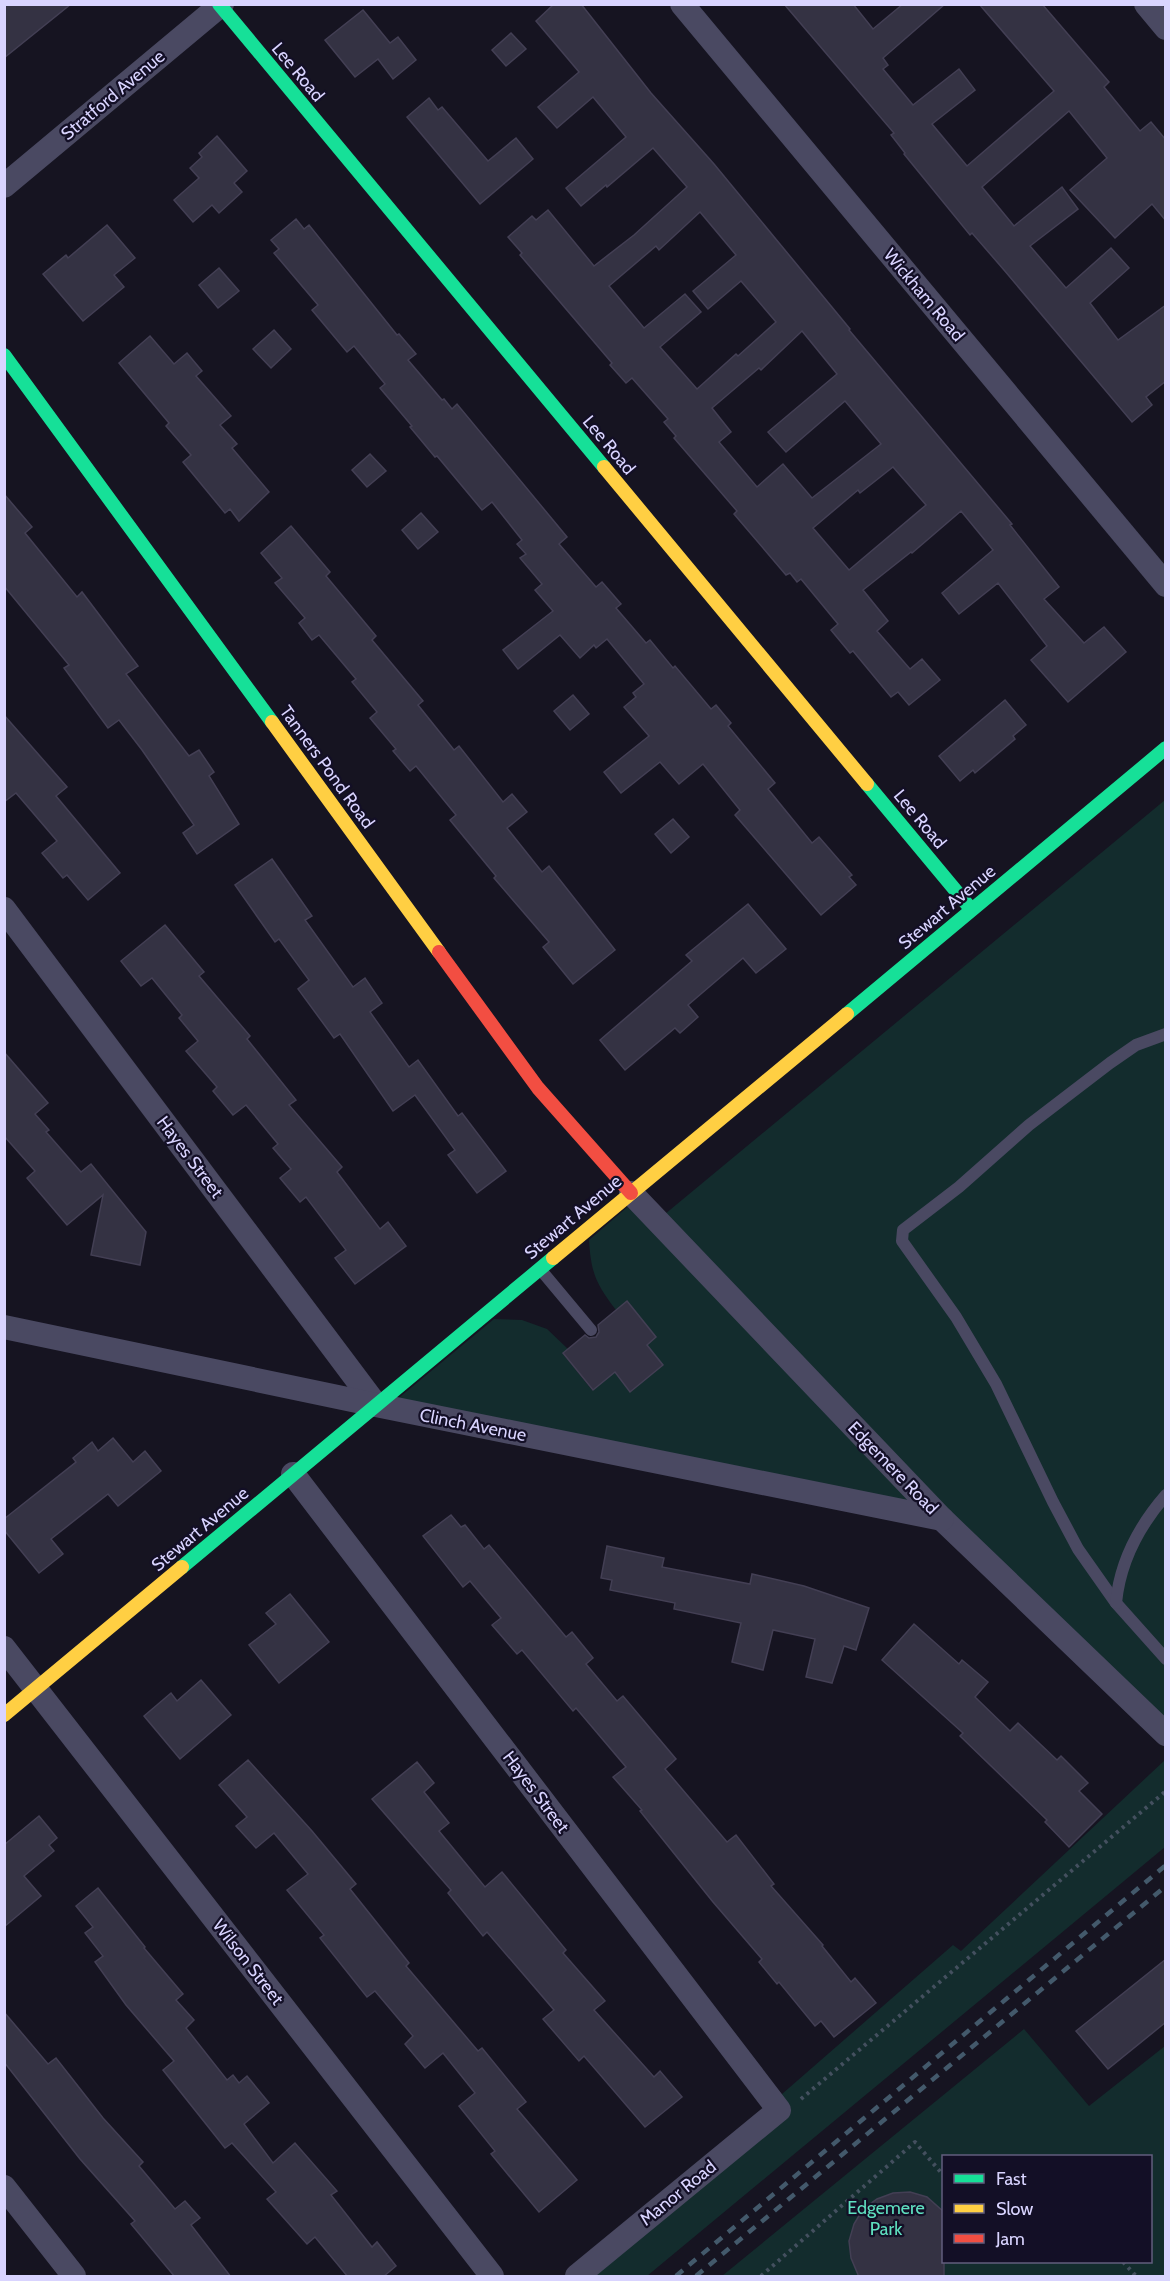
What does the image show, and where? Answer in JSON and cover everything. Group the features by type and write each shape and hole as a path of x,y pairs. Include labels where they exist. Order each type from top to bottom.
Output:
{"street":[{"name":"Wickham Road","path":"682,4 1166,585"},
{"path":"1146,4 1166,28"},
{"name":"Stratford Avenue","path":"4,186 220,5"},
{"name":"Lee Road","path":"220,5 972,909"},
{"name":"Tanners Pond Road","path":"4,354 538,1088 631,1193"},
{"name":"Stewart Avenue","path":"4,1715 1166,748"},
{"name":"Hayes Street","path":"4,909 376,1405"},
{"name":"Edgemere Road","path":"631,1193 942,1519 1166,1734"},
{"name":"Clinch Avenue","path":"4,1327 376,1405 942,1519"},
{"name":"Hayes Street","path":"293,1474 779,2110"},
{"name":"Wilson Street","path":"4,1648 492,2277"},
{"name":"Manor Road","path":"577,2277 779,2110"},
{"path":"4,2187 74,2277"}],"lane":[{"path":"1166,1034 1136,1045 1029,1125 959,1187 911,1222 903,1230 902,1241 906,1250 930,1279 956,1317 996,1384 1078,1549 1116,1603 1166,1659"},
{"path":"540,1268 591,1330"},
{"path":"1116,1603 1118,1583 1128,1551 1150,1512 1166,1495"}],"path":[{"path":"779,2110 796,2103 1166,1791"},
{"path":"761,2277 915,2142 942,2174"},
{"path":"1124,2263 1136,2277"}],"green space":[{"path":"1165,800 1165,1727 944,1516 395,1401 494,1319 522,1320 547,1329 568,1349 563,1354 592,1390 615,1372 631,1391 663,1365 647,1345 656,1337 627,1302 616,1310 609,1301 593,1270 589,1240 631,1204 653,1224"},
{"path":"1165,1760 1165,1847 647,2276 581,2276 774,2101 953,1945 961,1951"},
{"name":"Edgemere Park","path":"1024,2029 1089,2106 1165,2046 1165,2276 722,2276"}],"building":[{"path":"4,4 71,4 4,58"},
{"path":"554,4 581,4 651,93 714,164 849,330 1012,524 1010,525 1059,587 1044,599 1084,643 1104,627 1126,652 1068,702 1031,660 1047,646 998,583 959,614 942,593 993,550 961,511 912,553 863,590 888,621 877,631 910,669 922,659 940,680 909,705 898,692 891,697 853,651 850,653 831,630 838,624 801,579 797,582 790,573 786,575 734,514 737,511 674,438 676,436 664,422 668,419 632,378 626,383 610,365 612,363 520,255 522,253 508,237 532,216 536,220 548,210 594,266 634,235 687,187 653,148 581,206 566,188 626,137 593,97 557,128 538,107 579,72 536,21","holes":["700,212 736,255 693,291 708,309 741,281 776,322 697,389 660,347 701,312 685,294 644,328 609,286 656,246 659,250","802,331 837,374 768,432 786,452 845,401 881,444 812,498 783,464 757,487 719,442 731,432 712,408 759,368 761,370","893,467 926,505 849,570 813,528 858,490 860,493"]},
{"path":"784,4 853,4 873,29 903,4 945,4 883,58 888,65 883,69 913,105 959,69 975,90 932,124 967,166 1054,91 979,4 1042,4 1109,82 1104,87 1140,131 1151,122 1166,140 1166,221 1152,204 1115,238 1070,190 1107,158 1069,111 982,187 1014,226 1062,187 1078,209 1030,246 1066,288 1111,248 1129,268 1090,303 1118,340 1166,305 1166,381 1146,397 1152,405 1132,422 972,233 970,235 904,154 891,135 894,133"},
{"path":"363,10 390,43 398,37 416,60 393,79 378,59 355,77 325,40"},
{"path":"511,33 526,49 506,66 492,50"},
{"path":"429,98 438,110 442,107 488,161 516,138 533,159 480,204 407,117"},
{"path":"217,136 247,171 234,183 242,192 219,213 212,205 193,222 174,200 199,178 190,168 202,157 199,153"},
{"path":"296,219 304,229 309,225 397,335 399,334 416,354 408,360 442,400 444,399 452,409 457,404 567,537 559,544 596,587 602,582 621,604 616,608 646,643 650,640 711,709 716,705 731,723 728,726 775,783 768,789 812,843 819,837 852,875 849,877 856,885 821,915 735,815 740,810 703,764 679,784 660,762 621,793 604,772 649,736 624,707 636,697 633,693 644,684 607,639 596,648 594,645 580,658 560,635 518,669 503,650 553,611 535,590 542,584 520,558 526,554 517,544 522,540 492,502 482,510 410,427 412,426 380,388 385,384 354,346 347,352 312,310 318,305 274,253 279,249 271,240"},
{"path":"107,225 135,258 114,275 124,287 83,321 43,274 66,255 68,258"},
{"path":"219,268 239,291 218,308 199,285"},
{"path":"274,330 291,349 271,368 253,349"},
{"path":"150,336 174,364 187,353 202,371 196,376 231,416 220,425 237,444 232,448 269,492 239,521 230,509 225,513 183,462 191,455 166,426 169,423 119,363"},
{"path":"370,454 386,471 367,487 352,470"},
{"path":"4,494 32,527 25,533 77,597 82,592 138,666 126,674 189,756 199,750 214,772 209,776 239,824 197,854 183,833 194,825 142,750 119,720 108,728 64,668 69,665 4,586"},
{"path":"421,513 438,532 418,549 402,530"},
{"path":"291,526 330,572 326,576 376,636 372,640 423,701 418,705 454,750 459,746 503,802 512,794 527,812 507,828 542,872 549,866 615,950 573,984 543,947 549,942 494,878 496,876 450,820 456,815 416,766 410,771 393,751 396,749 370,718 377,712 352,682 356,679 319,635 312,640 299,623 305,618 275,583 282,578 261,553"},
{"path":"573,695 589,714 570,730 554,711"},
{"path":"1005,700 1026,725 1013,736 1015,739 975,773 973,770 960,781 939,756"},
{"path":"4,715 67,787 56,796 120,873 88,900 67,875 63,878 42,853 57,841 16,793 4,802"},
{"path":"673,819 689,837 671,853 655,834"},
{"path":"272,859 312,916 305,920 353,987 365,978 382,1003 370,1012 409,1067 418,1060 458,1116 462,1113 506,1171 477,1193 448,1155 455,1150 415,1095 393,1111 340,1034 334,1038 298,989 309,980 279,939 275,942 235,885"},
{"path":"748,904 786,949 756,973 743,958 688,1005 698,1017 680,1033 675,1028 625,1070 600,1040 692,961 686,955"},
{"path":"165,925 204,972 199,976 250,1036 247,1039 296,1100 289,1105 342,1167 337,1172 380,1229 388,1222 406,1246 355,1284 335,1258 346,1250 306,1197 300,1202 280,1178 291,1169 273,1148 278,1144 246,1105 233,1115 213,1091 217,1087 186,1051 198,1041 179,1018 182,1015 152,978 141,986 121,961"},
{"path":"4,1052 48,1103 35,1114 49,1130 46,1132 81,1172 91,1164 146,1232 140,1265 91,1255 103,1195 67,1225 27,1178 35,1171 4,1136"},
{"path":"627,1301 656,1337 647,1345 663,1365 630,1392 615,1372 593,1390 563,1353 585,1335 589,1338 596,1337 599,1332 598,1325"},
{"path":"113,1438 133,1462 145,1451 161,1471 118,1506 108,1494 51,1539 63,1554 39,1573 4,1530 4,1519 76,1462 73,1458 92,1442 98,1451"},
{"path":"451,1515 461,1527 465,1525 484,1549 489,1545 566,1637 572,1632 593,1658 586,1664 617,1701 623,1696 676,1759 665,1769 727,1842 736,1835 774,1884 771,1886 823,1945 851,1982 855,1978 876,2003 834,2037 821,2021 815,2026 779,1982 777,1984 759,1962 762,1959 713,1902 640,1811 642,1810 613,1777 626,1767 576,1708 573,1711 522,1650 517,1654 492,1625 501,1618 470,1581 463,1587 423,1536"},
{"path":"607,1546 664,1558 662,1567 750,1584 752,1574 804,1586 869,1608 856,1650 844,1646 832,1683 806,1677 815,1639 773,1630 763,1670 732,1662 741,1623 674,1609 675,1603 610,1590 612,1580 601,1578"},
{"path":"290,1594 329,1642 279,1683 249,1645 276,1624 266,1613"},
{"path":"914,1624 959,1664 962,1660 988,1682 975,1697 1010,1731 1018,1723 1057,1760 1061,1756 1088,1783 1079,1791 1102,1814 1069,1847 1045,1822 1047,1820 960,1736 963,1733 882,1660"},
{"path":"201,1680 231,1715 180,1759 144,1716 171,1693 177,1701"},
{"path":"248,1760 356,1884 350,1889 409,1963 406,1966 478,2051 482,2048 526,2102 517,2109 577,2180 539,2212 491,2154 495,2151 459,2106 475,2093 443,2053 425,2068 405,2044 413,2036 375,1991 367,1997 320,1938 324,1935 287,1890 308,1874 274,1833 256,1848 236,1826 247,1817 219,1785"},
{"path":"417,1762 434,1783 424,1792 449,1823 439,1831 485,1887 502,1872 566,1950 563,1953 605,2001 594,2010 654,2077 660,2071 682,2097 645,2127 584,2056 579,2061 543,2019 554,2010 487,1932 483,1936 448,1893 451,1890 372,1799"},
{"path":"39,1816 57,1838 49,1845 54,1851 24,1876 41,1896 4,1927 4,1845"},
{"path":"98,1888 183,1994 176,2000 194,2020 186,2028 227,2080 233,2075 239,2083 247,2076 269,2103 244,2124 273,2163 295,2143 337,2191 331,2195 372,2247 377,2242 396,2266 383,2277 348,2277 315,2237 307,2244 267,2199 276,2192 232,2143 225,2148 163,2070 174,2061 126,2005 95,1962 103,1956 85,1933 93,1927 76,1906"},
{"path":"1166,1959 1166,2022 1108,2069 1076,2031"},
{"path":"4,2012 48,2064 56,2058 103,2118 143,2162 139,2166 175,2209 185,2201 200,2218 191,2225 231,2277 175,2277 131,2224 135,2221 80,2159 4,2062"},
{"path":"910,2192 927,2197 942,2210 944,2277 859,2277 851,2258 849,2241 854,2224 863,2209 877,2199 893,2193"}],"railway":[{"path":"676,2276 1166,1865"},
{"path":"696,2276 1166,1886"}],"traffic: fast":[{"path":"219,4 604,467"},
{"path":"4,355 272,722"},
{"path":"847,1014 1166,748"},
{"path":"867,784 971,909"},
{"path":"182,1567 553,1258"}],"traffic: slow":[{"path":"604,467 867,784"},
{"path":"272,722 439,952"},
{"path":"553,1258 847,1014"},
{"path":"4,1715 182,1567"}],"traffic: jam":[{"path":"439,952 538,1088 631,1193"}]}
